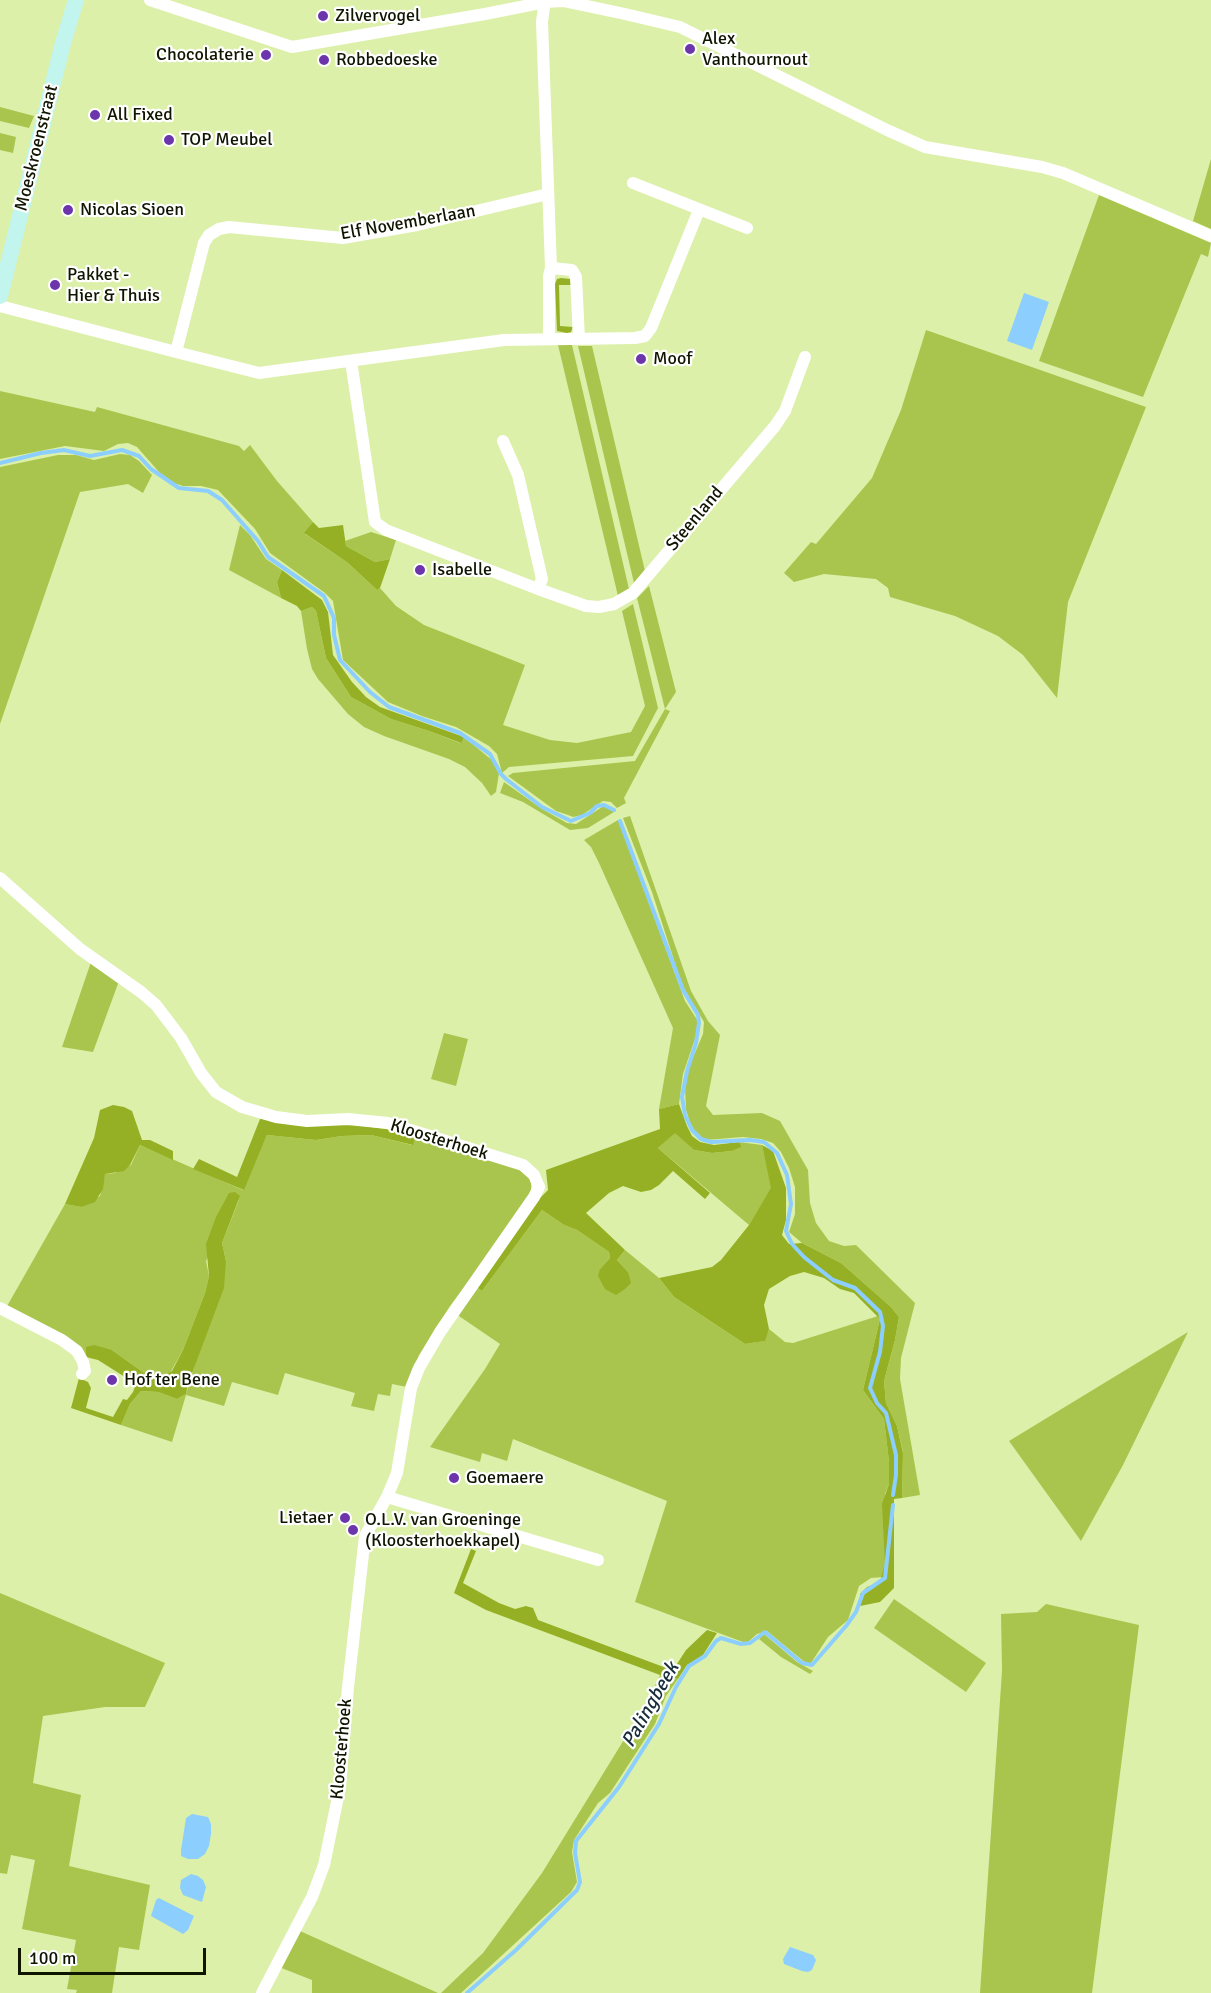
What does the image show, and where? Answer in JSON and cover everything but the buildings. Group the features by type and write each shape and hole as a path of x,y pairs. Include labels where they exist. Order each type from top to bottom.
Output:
{"main road":[{"name":"Moeskroenstraat","path":"0,296 63,43 76,0"}],"street":[{"path":"150,0 292,47 485,14 545,1 574,3 680,27 925,147 1063,172 1211,236"},
{"path":"545,1 542,22 551,268 549,339"},
{"path":"633,183 747,228"},
{"name":"Elf Novemberlaan","path":"176,352 204,243 209,235 219,230 230,227 343,238 417,225 548,194"},
{"path":"0,306 259,373 504,340 635,338 645,336 651,328 699,210"},
{"path":"551,268 572,270 576,277 579,339"},
{"name":"Steenland","path":"351,361 375,522 386,530 538,589 586,606 599,608 614,604 633,593 775,426 785,411 805,357"},
{"path":"503,441 521,486 542,579 538,589"},
{"name":"Kloosterhoek","path":"0,879 80,949 156,1005 181,1038 201,1073 216,1092 242,1107 276,1117 307,1121 348,1119 388,1123 523,1165 534,1175 539,1187 440,1332 419,1368 411,1388 397,1473 387,1497 365,1536 348,1687 340,1786 324,1865 312,1897 262,1993"},
{"path":"0,1308 62,1340 77,1351 85,1371 82,1374"},
{"path":"387,1497 598,1560"}],"green space":[{"path":"0,107 34,116 29,128 0,121"},
{"path":"0,133 16,137 13,153 0,150"},
{"path":"1211,159 1211,229 1193,221"},
{"path":"1099,195 1211,243 1208,257 1201,254 1143,397 1039,361"},
{"path":"557,279 570,279 572,285 559,285 560,326 573,327 571,332 567,333 557,331 555,284"},
{"path":"926,330 1146,407 1068,602 1057,698 1023,655 998,636 955,616 890,597 888,588 876,579 824,574 794,582 784,573 811,542 816,544 872,478 901,410"},
{"path":"558,345 572,345 629,589 618,596"},
{"path":"578,346 592,346 645,571 634,583"},
{"path":"0,391 95,412 97,407 239,446 244,451 250,445 277,481 313,522 305,534 348,563 377,590 380,588 396,606 424,625 525,665 503,725 550,740 577,743 631,732 645,706 622,611 633,604 658,708 633,756 509,767 502,773 497,754 489,746 456,727 388,702 343,660 333,601 270,553 255,529 218,490 174,483 159,472 137,447 128,443 118,444 104,451 65,446 0,459"},
{"path":"120,454 130,455 152,475 143,493 128,484 80,492 0,724 0,467 58,455 76,455 94,460"},
{"path":"313,522 319,528 343,525 346,546 375,562 390,559 380,588 377,590 348,563 304,533"},
{"path":"240,525 250,535 266,559 282,570 277,582 281,598 229,570"},
{"path":"371,532 396,540 390,559 375,562 346,546 345,541"},
{"path":"282,570 322,600 328,612 333,655 366,697 380,707 464,737 461,743 391,719 351,697 326,658 316,611 312,607 301,611 297,606 281,598 277,582"},
{"path":"649,586 676,692 665,709 637,598"},
{"path":"312,607 316,611 326,658 351,697 391,719 460,743 464,737 493,761 499,773 496,792 491,796 482,783 465,767 364,727 348,714 312,669 301,611"},
{"path":"665,709 670,711 624,798 626,803 617,808 611,802 603,801 582,815 573,817 556,811 508,776 513,773 635,761"},
{"path":"504,782 542,809 567,823 576,824 602,807 614,812 588,828 570,830 523,802 500,793"},
{"path":"630,816 691,991 708,1021 720,1035 706,1106 713,1115 762,1113 780,1121 808,1170 810,1203 816,1223 829,1241 844,1246 856,1245 915,1303 901,1358 900,1379 920,1495 902,1498 903,1452 897,1426 886,1403 884,1381 899,1317 891,1307 841,1263 802,1243 789,1232 795,1214 795,1187 781,1152 773,1143 743,1137 705,1140 694,1130 690,1122 686,1110 685,1088 688,1069 703,1034 704,1022 682,985 652,892 623,818"},
{"path":"618,820 685,1001 698,1021 697,1033 683,1074 679,1104 659,1109 673,1028 599,863 591,847 584,840"},
{"path":"91,962 119,981 93,1052 62,1047"},
{"path":"444,1033 468,1039 456,1086 431,1079"},
{"path":"679,1104 692,1136 700,1142 714,1145 739,1142 742,1147 732,1151 712,1153 694,1150 675,1133 658,1148 710,1193 705,1199 673,1171 651,1190 641,1192 623,1186 609,1193 586,1213 625,1250 617,1260 628,1272 631,1283 625,1289 616,1295 605,1289 598,1276 600,1269 610,1258 609,1252 542,1210 482,1291 476,1287 535,1203 548,1190 546,1170 660,1129 659,1109"},
{"path":"113,1105 132,1111 142,1140 150,1140 173,1151 173,1160 140,1145 130,1165 124,1171 105,1174 103,1189 95,1202 81,1207 65,1204 94,1138 100,1110"},
{"path":"260,1119 349,1124 386,1129 415,1137 413,1145 371,1135 316,1140 267,1135 244,1190 193,1169 199,1159 237,1177"},
{"path":"675,1132 694,1150 712,1153 732,1151 742,1147 739,1142 762,1145 772,1188 749,1225 658,1148"},
{"path":"267,1135 316,1140 371,1135 412,1145 415,1137 518,1169 531,1179 531,1193 511,1225 450,1306 419,1355 407,1387 392,1384 390,1396 378,1394 374,1411 351,1406 355,1393 285,1373 278,1395 232,1382 224,1406 186,1395 172,1442 121,1425 130,1404 141,1391 158,1392 177,1399 186,1394 226,1261 222,1243 240,1197 206,1261 209,1276 205,1293 183,1350 170,1373 155,1378 144,1373 112,1350 86,1357 6,1308 65,1204 81,1207 100,1196 105,1174 115,1173 131,1165 140,1145 243,1190"},
{"path":"762,1145 773,1151 786,1188 786,1220 782,1235 789,1244 802,1243 841,1263 891,1307 899,1317 884,1381 886,1403 897,1426 903,1453 902,1498 894,1499 894,1588 880,1602 860,1606 860,1594 867,1587 880,1582 885,1564 882,1504 889,1484 889,1462 884,1419 863,1390 880,1319 854,1293 840,1289 824,1278 804,1272 790,1276 769,1289 764,1305 769,1329 765,1341 745,1344 674,1297 659,1278 712,1267 721,1260 749,1225 771,1188"},
{"path":"235,1192 240,1196 222,1243 226,1261 224,1288 186,1394 177,1399 158,1392 141,1391 130,1404 121,1425 71,1408 79,1378 88,1382 91,1388 86,1408 113,1417 123,1399 127,1400 133,1392 136,1384 98,1360 86,1357 86,1347 94,1345 112,1350 144,1373 155,1378 172,1371 183,1350 205,1293 209,1276 206,1244 216,1217 229,1193"},
{"path":"542,1210 609,1252 610,1258 600,1269 628,1272 617,1260 625,1250 659,1278 674,1297 745,1344 764,1341 769,1329 785,1342 793,1343 878,1316 880,1319 863,1390 884,1419 889,1462 889,1484 885,1494 883,1577 871,1578 859,1586 848,1620 828,1637 811,1663 807,1664 767,1631 757,1634 748,1642 743,1642 635,1602 667,1501 513,1439 507,1461 482,1453 480,1462 430,1447 500,1344 456,1314 476,1287 482,1291"},
{"path":"1188,1332 1123,1465 1081,1541 1009,1441"},
{"path":"471,1549 476,1551 463,1583 515,1609 526,1606 533,1608 538,1620 669,1669 675,1667 686,1650 707,1630 717,1633 703,1655 687,1665 678,1679 660,1675 486,1610 454,1593"},
{"path":"0,1593 165,1663 145,1707 105,1707 43,1716 33,1783 81,1795 69,1866 150,1885 139,1950 119,1947 112,1993 76,1993 77,1990 67,1989 76,1940 22,1929 35,1860 11,1855 7,1874 0,1873"},
{"path":"894,1599 986,1663 966,1692 874,1628"},
{"path":"1046,1604 1139,1625 1092,1993 980,1993 1002,1671 1001,1614 1037,1612"},
{"path":"764,1634 797,1662 813,1671 810,1674 781,1657 759,1639"},
{"path":"660,1675 678,1679 666,1696 655,1724 610,1793 598,1803 574,1840 572,1852 577,1882 571,1892 461,1993 441,1993 483,1953 542,1873 649,1699"},
{"path":"300,1931 438,1993 312,1993 312,1980 279,1967"}],"water":[{"path":"1024,293 1049,302 1032,350 1007,341"},
{"path":"192,1814 208,1817 211,1824 209,1846 205,1854 198,1859 181,1856 186,1818"},
{"path":"191,1874 203,1880 206,1887 202,1902 183,1895 180,1888 181,1880"},
{"path":"159,1898 194,1916 188,1930 183,1934 151,1916 156,1900"},
{"path":"790,1947 813,1955 816,1960 812,1970 802,1971 784,1964 783,1959"}],"waterway":[{"name":"Palingbeek","path":"0,463 64,450 90,456 122,450 139,456 151,469 179,488 208,491 222,500 258,541 268,557 324,596 334,618 334,635 340,660 370,692 389,707 460,733 490,754 506,779 542,807 571,821 590,813 597,806 604,805 614,810"},
{"path":"620,821 683,990 698,1015 696,1043 682,1097 685,1115 692,1130 701,1139 711,1142 750,1140 764,1142 777,1153 787,1175 791,1204 786,1231 792,1244 804,1257 833,1280 855,1288 880,1312 883,1326 880,1352 870,1388 877,1403 886,1413 896,1455 893,1495"},
{"name":"Palingbeek","path":"467,1993 516,1950 577,1890 580,1882 575,1853 576,1841 619,1787 659,1724 676,1687 689,1666 705,1656 721,1638 741,1644 750,1643 765,1632 802,1663 812,1665 856,1612 863,1593 885,1578 893,1505"}],"place":[{"name":"Zilvervogel","path":"323,16"},
{"name":"Alex Vanthournout","path":"690,49"},
{"name":"Chocolaterie","path":"266,55"},
{"name":"Robbedoeske","path":"324,60"},
{"name":"All Fixed","path":"95,115"},
{"name":"TOP Meubel","path":"169,140"},
{"name":"Nicolas Sioen","path":"68,210"},
{"name":"Pakket - Hier & Thuis","path":"55,285"},
{"name":"Moof","path":"641,359"},
{"name":"Isabelle","path":"420,570"},
{"name":"Hof ter Bene","path":"112,1380"},
{"name":"Goemaere","path":"454,1478"},
{"name":"Lietaer","path":"345,1518"},
{"name":"O.L.V. van Groeninge (Kloosterhoekkapel)","path":"353,1530"}]}
